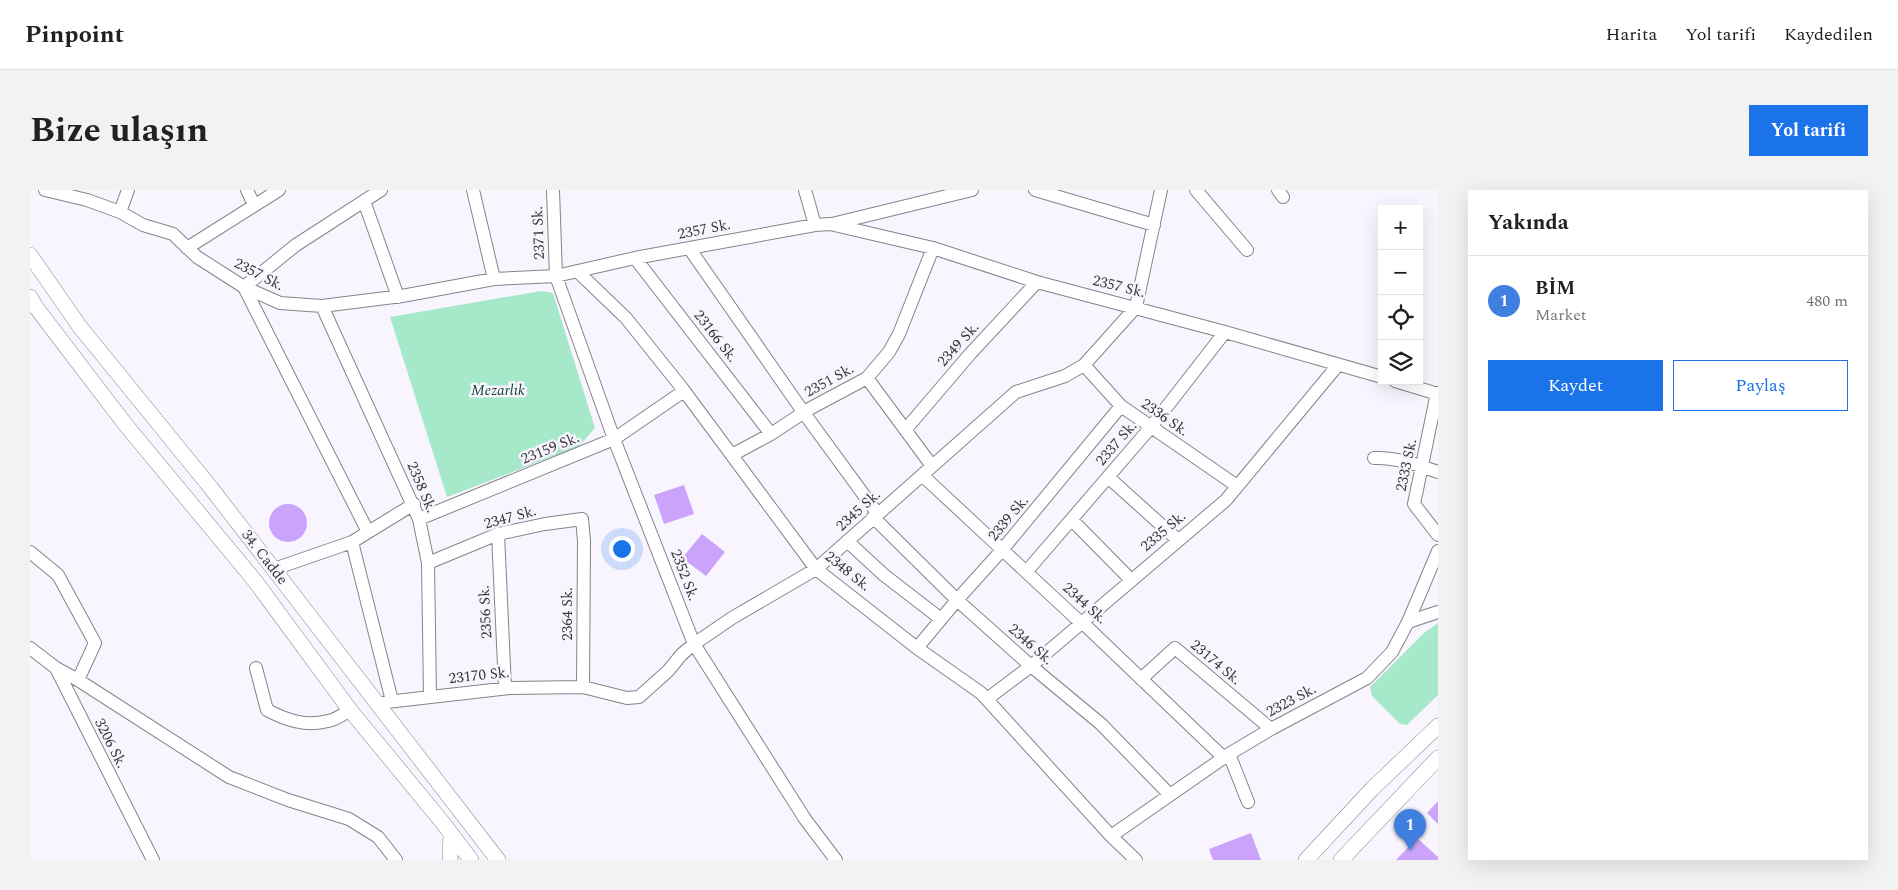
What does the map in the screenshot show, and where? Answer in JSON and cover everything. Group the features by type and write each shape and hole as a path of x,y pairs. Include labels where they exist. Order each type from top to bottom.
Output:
{"main road":[{"name":"34. Cadde","path":"30,254 80,327 211,488 274,569 385,702 498,860"},
{"name":"34. Cadde","path":"30,297 125,424 255,581 350,710 471,860"},
{"path":"1306,860 1372,789 1438,726"},
{"path":"1341,860 1438,758"},
{"path":"450,860 451,834"}],"street":[{"name":"2357 Sk.","path":"46,190 87,195 143,225 173,234 197,258 244,288 280,303 322,306 398,297 494,279 556,276 635,258 815,224 830,224 933,248 1037,282 1136,307 1378,377"},
{"path":"120,212 128,190"},
{"path":"247,190 254,205"},
{"path":"187,248 279,190"},
{"path":"368,532 244,288 296,245 381,190"},
{"path":"473,190 494,279"},
{"name":"2371 Sk.","path":"553,190 556,276"},
{"path":"806,190 815,224"},
{"path":"830,224 972,190"},
{"path":"1035,190 1154,225"},
{"path":"1136,307 1161,190"},
{"path":"1196,190 1247,250"},
{"path":"364,201 398,297"},
{"name":"2346 Sk.","path":"689,248 875,515 956,600 1101,724 1169,794"},
{"name":"2351 Sk.","path":"732,455 771,434 809,409 867,378 889,352 900,334 933,248"},
{"name":"23166 Sk.","path":"635,258 771,434"},
{"name":"2348 Sk.","path":"577,271 626,318 684,391 816,569 917,648 981,693 1111,836 1136,860"},
{"name":"2352 Sk.","path":"556,276 614,438 694,644 805,819 836,860"},
{"name":"2349 Sk.","path":"906,429 970,354 1037,282"},
{"name":"2358 Sk.","path":"322,306 414,504 419,519 428,563 430,696"},
{"name":"2345 Sk.","path":"583,687 627,698 639,697 694,644 732,618 816,569 1016,392 1065,376 1084,365 1136,307"},
{"name":"2337 Sk.","path":"1027,571 1151,427 1225,332"},
{"name":"2336 Sk.","path":"1084,365 1121,406 1237,486"},
{"name":"2335 Sk.","path":"986,699 1031,666 1226,500 1338,365"},
{"name":"2344 Sk.","path":"867,378 906,429 927,470 1002,550 1027,571 1080,623 1086,626 1140,679 1226,756 1248,802"},
{"path":"1409,385 1437,393"},
{"name":"23159 Sk.","path":"419,519 614,438 684,391"},
{"name":"2333 Sk.","path":"1437,393 1414,504 1438,535"},
{"name":"2339 Sk.","path":"917,648 956,600 1002,550 1121,406"},
{"path":"1374,458 1386,458 1422,466 1438,472"},
{"path":"1108,477 1178,540"},
{"path":"274,569 352,542 414,504"},
{"name":"2347 Sk.","path":"428,563 498,534 545,524 582,519 584,541"},
{"path":"1072,520 1131,580"},
{"name":"2356 Sk.","path":"498,534 505,688"},
{"name":"2364 Sk.","path":"583,687 584,541"},
{"path":"847,541 884,575 941,619"},
{"path":"352,542 385,702"},
{"name":"2323 Sk.","path":"1111,836 1226,756 1271,729 1367,678 1392,652 1408,622 1438,551"},
{"path":"30,552 58,575 95,643 78,680"},
{"path":"1408,622 1438,612"},
{"name":"23174 Sk.","path":"1140,679 1174,648 1271,729"},
{"name":"3206 Sk.","path":"33,653 56,668 153,860"},
{"path":"56,668 78,680 229,777 288,800 349,819 378,837 396,860"},
{"path":"256,668 267,710 283,719 303,724 329,721 350,710"},
{"name":"23170 Sk.","path":"385,702 505,688 583,687"}],"green space":[{"name":"Mezarlık","path":"541,291 553,293 595,428 578,447 447,497 390,317"},
{"path":"1438,623 1438,695 1407,725 1400,724 1372,696 1370,687 1424,633"}],"building":[{"path":"684,485 694,514 664,524 654,495"},
{"path":"288,504 301,510 307,523 301,536 288,542 275,536 269,523 275,510"},
{"path":"702,534 725,552 706,576 682,558"},
{"path":"1438,801 1438,824 1427,813"},
{"path":"1251,833 1261,860 1213,860 1209,849"},
{"path":"1417,838 1438,857 1438,860 1396,860"}],"place":[{"name":"BİM","path":"1410,850"}]}
